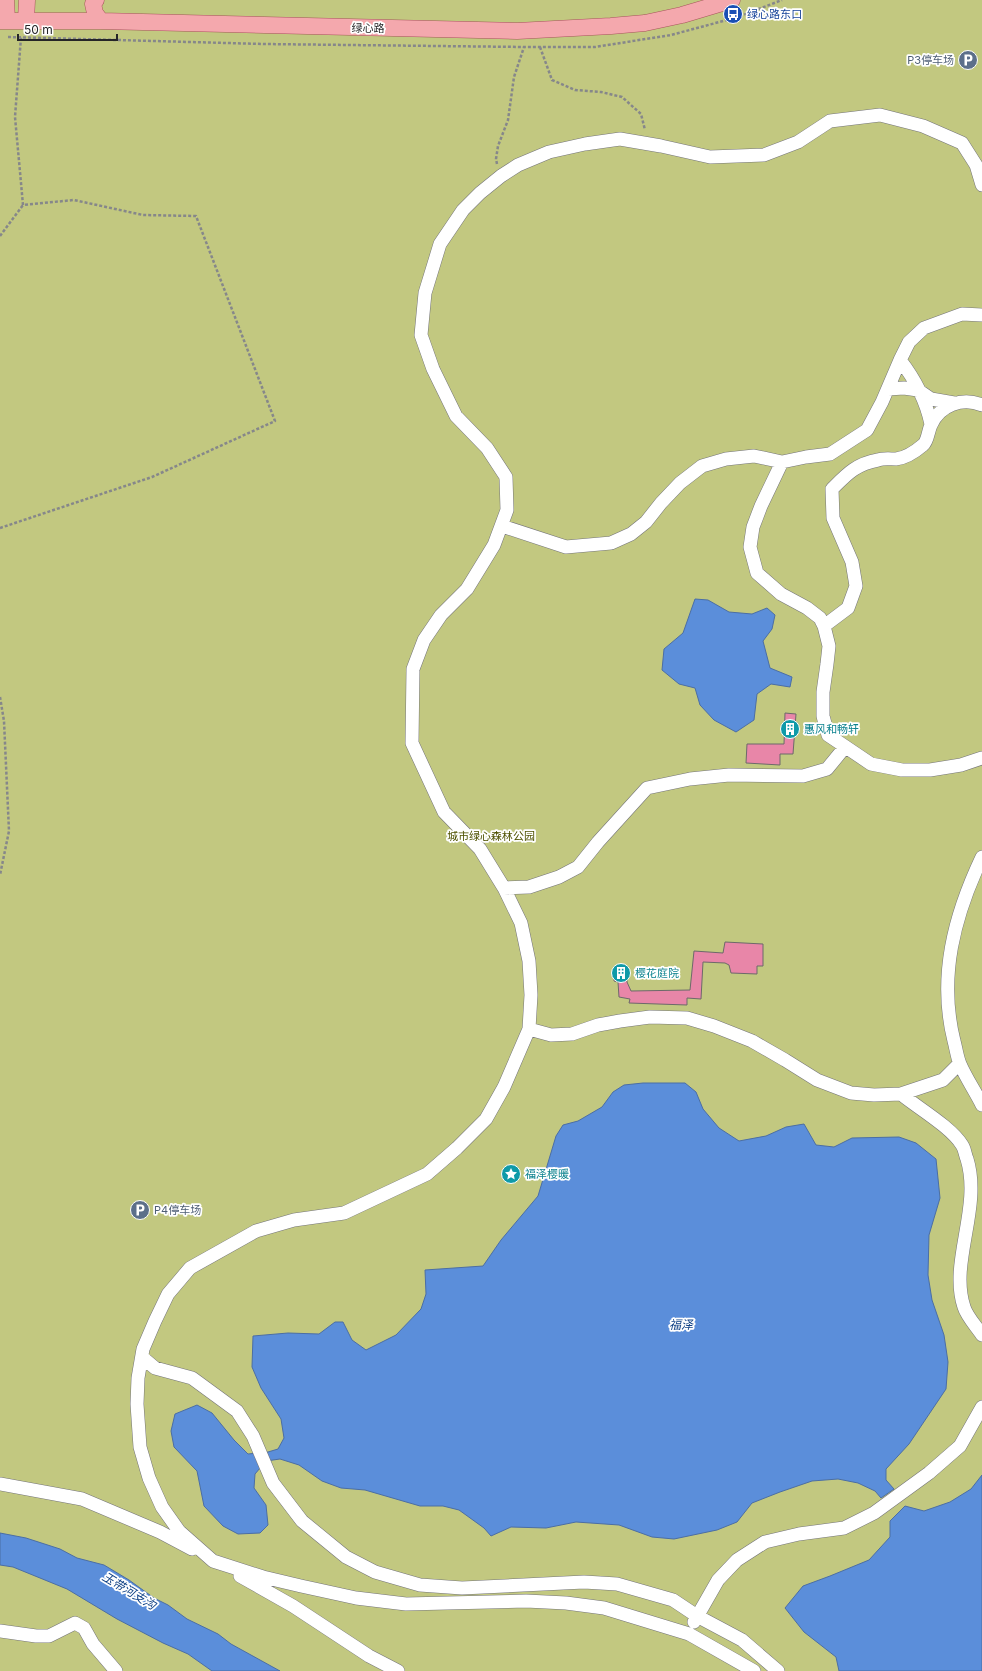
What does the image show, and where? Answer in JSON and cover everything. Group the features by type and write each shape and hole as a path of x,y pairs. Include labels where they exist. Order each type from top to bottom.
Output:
{"main road":[{"path":"4,20 6,0"},
{"path":"26,0 26,20"},
{"path":"96,0 93,4 95,13 101,21"},
{"name":"绿心路","path":"4,20 517,31 645,23 682,15 732,0"}],"lane":[{"path":"754,1671 689,1634 604,1608 566,1603 526,1601 406,1604 356,1598 263,1577 213,1561 179,1530 162,1507 150,1478 140,1447 137,1404 138,1378 143,1349 168,1294 190,1268 256,1231 294,1220 344,1213 427,1174 457,1148 486,1119 504,1087 529,1029 531,995 530,961 521,923 504,888 480,849 444,812 412,743 413,670 424,640 441,615 467,589 494,545 507,510 506,477 487,448 456,416 433,369 421,335 425,294 440,244 463,210 480,193 501,176 518,165 549,152 585,144 620,139 648,143 710,157 764,155 798,142 830,121 880,114 923,126 962,143 976,164 982,185"},
{"path":"502,526 566,546 611,543 630,534 646,522 660,503 680,483 702,466 726,459 754,456 782,462 806,456 830,454 867,430 888,389 909,342 924,328 962,314 982,315"},
{"path":"900,360 909,372 918,390 929,413 931,424"},
{"path":"888,389 904,388 918,390 931,398 954,403 973,402 982,405"},
{"path":"824,626 848,608 856,586 852,562 833,518 832,489 850,470 878,460 898,459 925,444 931,424 942,411 954,403"},
{"path":"782,462 753,526 750,547 757,573 781,594 807,608 820,618 824,626 829,646 828,664 823,692 823,716 828,735 871,764 902,770 930,770 961,765 982,758"},
{"path":"504,888 529,887 558,877 578,867 598,842 647,788 690,779 729,775 803,776 827,769 845,747"},
{"path":"982,857 969,885 953,939 947,982 949,1021 959,1064 982,1104"},
{"path":"529,1029 551,1034 572,1034 598,1025 620,1021 650,1017 687,1018 714,1026 752,1041 817,1080 851,1093 874,1095 901,1094 943,1080 959,1064"},
{"path":"901,1094 948,1130 962,1145 970,1169 971,1202 961,1268 960,1285 964,1308 982,1336"},
{"path":"142,1357 155,1368 192,1378 237,1411 253,1436 273,1483 302,1521 346,1557 375,1572 420,1585 462,1588 584,1582 617,1584 673,1600 697,1616 742,1640 778,1671"},
{"path":"689,1634 697,1616 718,1580 737,1560 765,1542 799,1534 844,1528 874,1514 929,1473 960,1446 982,1407"},
{"path":"0,1484 82,1499 160,1532 293,1606 369,1656 398,1671"},
{"path":"0,1631 36,1636 49,1636 75,1623 84,1628 93,1644 116,1671"}],"path":[{"path":"0,236 23,205 15,117 21,37"},
{"path":"501,176 496,159 498,146 508,120 514,76 524,47"},
{"path":"540,47 552,80 575,90 601,92 622,97 627,101 641,114 648,143"},
{"path":"0,528 152,477 274,421 196,216 143,215 74,200 23,205"},
{"path":"0,698 4,721 9,831 0,875"}],"green space":[{"name":"城市绿心森林公园","path":"0,0 982,0 982,1671 0,1671"}],"water":[{"path":"695,599 708,600 729,612 752,614 767,608 775,615 772,629 763,641 770,668 792,677 790,687 771,684 757,694 754,720 736,732 714,720 700,705 695,688 679,684 662,670 664,649 683,633"},
{"name":"福泽","path":"643,1083 685,1083 696,1092 703,1109 719,1128 739,1141 766,1136 786,1127 804,1124 816,1145 834,1147 852,1138 899,1137 916,1143 936,1159 940,1198 929,1235 928,1275 932,1300 944,1335 948,1362 946,1389 909,1444 886,1469 886,1480 894,1489 881,1498 875,1491 858,1483 838,1479 812,1481 752,1503 737,1522 717,1530 674,1539 652,1537 619,1525 576,1522 546,1528 511,1527 491,1536 484,1528 459,1510 443,1506 420,1506 365,1490 341,1488 322,1481 299,1465 280,1459 266,1461 255,1474 254,1488 266,1505 268,1525 260,1533 238,1534 223,1526 204,1506 197,1471 174,1447 171,1431 175,1414 197,1405 212,1413 234,1440 248,1454 268,1452 278,1449 284,1438 281,1419 261,1388 252,1367 253,1336 288,1333 319,1334 335,1322 343,1322 352,1340 366,1350 396,1335 421,1309 426,1294 425,1270 483,1266 501,1240 538,1196 556,1136 563,1125 578,1121 602,1107 613,1092 624,1085"},
{"path":"982,1475 982,1671 839,1671 836,1657 804,1632 785,1608 803,1586 869,1560 890,1537 890,1521 905,1506 924,1511 950,1502 971,1489"},
{"name":"玉带河支沟","path":"0,1533 26,1538 60,1549 77,1558 104,1565 129,1580 154,1598 168,1605 187,1619 218,1634 231,1644 280,1671 212,1671 188,1654 117,1619 67,1589 13,1567 0,1565"}],"building":[{"name":"惠风和畅轩","path":"785,713 796,714 793,754 780,754 780,765 746,763 747,744 784,744"},
{"name":"樱花庭院","path":"725,942 763,944 763,966 757,966 757,974 731,973 729,965 725,963 703,962 701,999 687,998 687,1005 629,1003 630,999 619,997 618,982 614,981 614,967 627,966 627,982 631,991 690,990 694,951 723,953"}],"place":[{"name":"绿心路东口","path":"733,14"},
{"name":"P3停车场","path":"968,60"},
{"name":"惠风和畅轩","path":"790,729"},
{"name":"樱花庭院","path":"621,973"},
{"name":"福泽樱暖","path":"511,1174"},
{"name":"P4停车场","path":"140,1210"}]}
